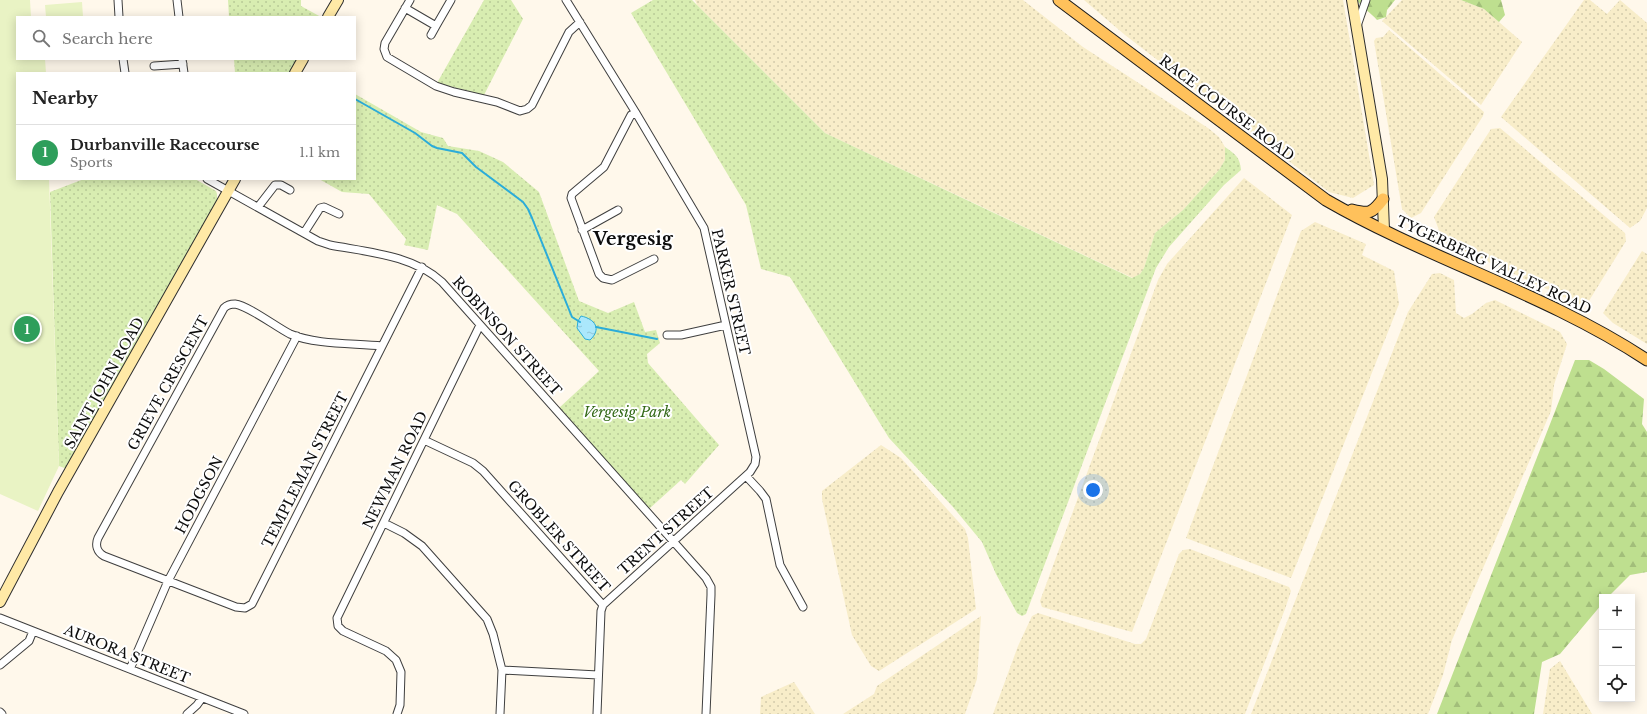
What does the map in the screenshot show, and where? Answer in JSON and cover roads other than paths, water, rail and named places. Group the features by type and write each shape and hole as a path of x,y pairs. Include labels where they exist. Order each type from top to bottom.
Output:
{"main road":[{"path":"329,16 338,0"},
{"name":"RACE COURSE ROAD","path":"1059,0 1301,182 1336,205 1384,230"},
{"name":"TYGERBERG VALLEY ROAD","path":"1352,0 1378,157 1383,199 1384,230 1595,328 1647,360"},
{"path":"296,72 302,60"},
{"name":"SAINT JOHN ROAD","path":"0,602 58,492 234,180"},
{"path":"1336,205 1367,213 1376,208 1383,199"}],"street":[{"path":"118,0 119,16"},
{"path":"410,0 385,43 384,49 387,57 436,86 454,92 497,102 520,111 528,109 532,105 569,32 580,22"},
{"path":"431,35 451,0"},
{"name":"PARKER STREET","path":"566,0 636,112 704,228 756,457 754,467 746,476"},
{"path":"1357,28 1366,0"},
{"path":"177,2 179,16"},
{"path":"405,8 436,26"},
{"path":"123,60 125,72"},
{"path":"154,66 183,61 184,72"},
{"path":"636,112 631,115 606,165 571,196 571,201 599,274 606,280 612,280 654,259"},
{"name":"ROBINSON STREET","path":"209,180 326,244 402,260 422,267 442,282 709,583 711,595 706,714"},
{"path":"258,207 275,185 281,185 290,190"},
{"path":"304,233 320,208 324,207 339,214"},
{"path":"582,230 618,210"},
{"name":"TEMPLEMAN STREET","path":"168,581 239,608 245,608 252,604 422,267"},
{"name":"GRIEVE CRESCENT","path":"168,581 101,554 96,546 98,538 224,308 232,304 241,306 297,336 324,341 382,346"},
{"name":"NEWMAN ROAD","path":"398,714 400,705 401,672 396,660 386,651 345,633 338,626 338,616 480,325"},
{"path":"667,335 682,335 726,325"},
{"name":"HODGSON","path":"130,669 168,581 297,336"},
{"name":"GROBLER STREET","path":"424,440 484,471 603,604 601,611 596,714"},
{"path":"746,476 766,499 780,565 803,607"},
{"name":"TRENT STREET","path":"603,604 746,476"},
{"path":"384,523 404,533 422,546 483,613 494,634 502,670 500,714"},
{"name":"AURORA STREET","path":"0,618 244,714"},
{"path":"0,665 29,641 33,631"},
{"path":"502,670 598,675"},
{"path":"187,714 198,705 202,698"}],"water":[{"path":"581,316 590,319 595,325 596,332 590,340 585,339 577,328 578,321"}],"waterway":[{"path":"356,100 415,133 432,146 462,153 476,167 523,202 532,218 572,317 580,322"},
{"path":"596,327 657,339"}],"place":[{"name":"Durbanville Racecourse","path":"27,329"}],"district":[{"name":"Vergesig","path":"633,239"}],"park label":[{"name":"Vergesig Park","path":"627,412"}]}
